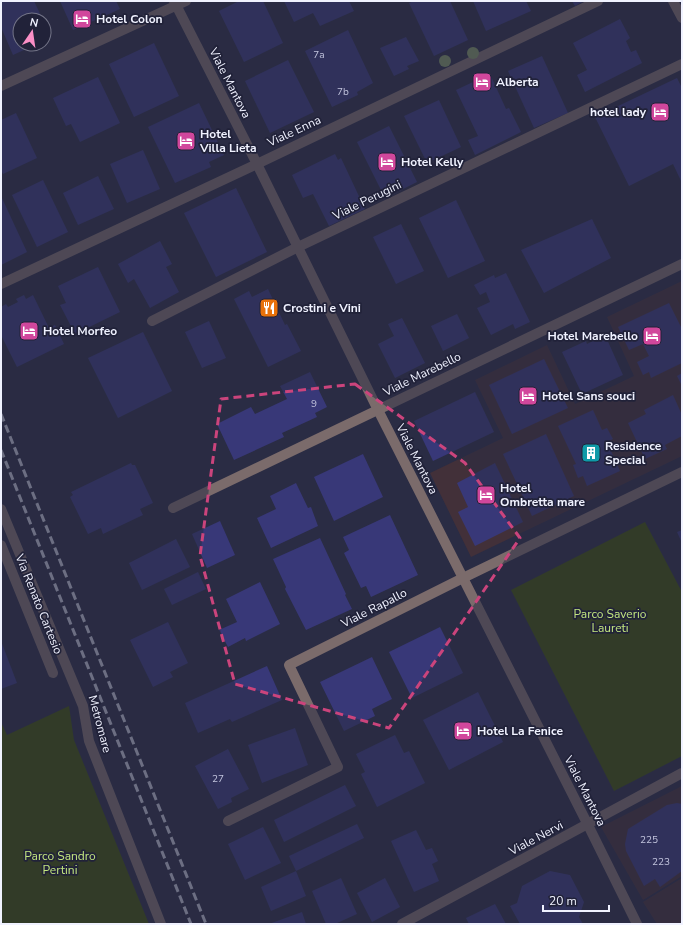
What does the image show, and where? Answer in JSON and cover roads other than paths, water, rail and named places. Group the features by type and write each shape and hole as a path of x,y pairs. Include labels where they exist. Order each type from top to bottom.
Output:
{"street":[{"path":"1,86 175,3 186,1"},
{"name":"Viale Enna","path":"1,284 257,164 598,1"},
{"path":"673,1 682,18"},
{"name":"Viale Mantova","path":"175,3 257,164 378,410 588,825 636,924"},
{"name":"Viale Perugini","path":"152,321 298,247 682,64"},
{"name":"Viale Marebello","path":"173,508 682,264"},
{"name":"Viale Rapallo","path":"228,821 338,767 289,665 463,578 682,472"},
{"name":"Metromare","path":"1,509 83,706 89,742 161,924"},
{"name":"Via Renato Cartesio","path":"1,545 53,673"},
{"name":"Viale Nervi","path":"402,924 682,773"}],"railway":[{"path":"1,414 206,924"},
{"path":"1,450 191,924"}],"place":[{"name":"Hotel Colon","path":"82,19"},
{"name":"Alberta","path":"482,82"},
{"name":"hotel lady","path":"660,112"},
{"name":"Hotel Villa Lieta","path":"186,141"},
{"name":"Hotel Kelly","path":"387,162"},
{"name":"Crostini e Vini","path":"269,308"},
{"name":"Hotel Morfeo","path":"29,331"},
{"name":"Hotel Marebello","path":"652,336"},
{"name":"Hotel Sans souci","path":"528,396"},
{"name":"Residence Special","path":"591,453"},
{"name":"Hotel Ombretta mare","path":"486,495"},
{"name":"Hotel La Fenice","path":"463,731"}],"park label":[{"name":"Parco Saverio Laureti","path":"610,621"},
{"name":"Parco Sandro Pertini","path":"60,863"}]}
